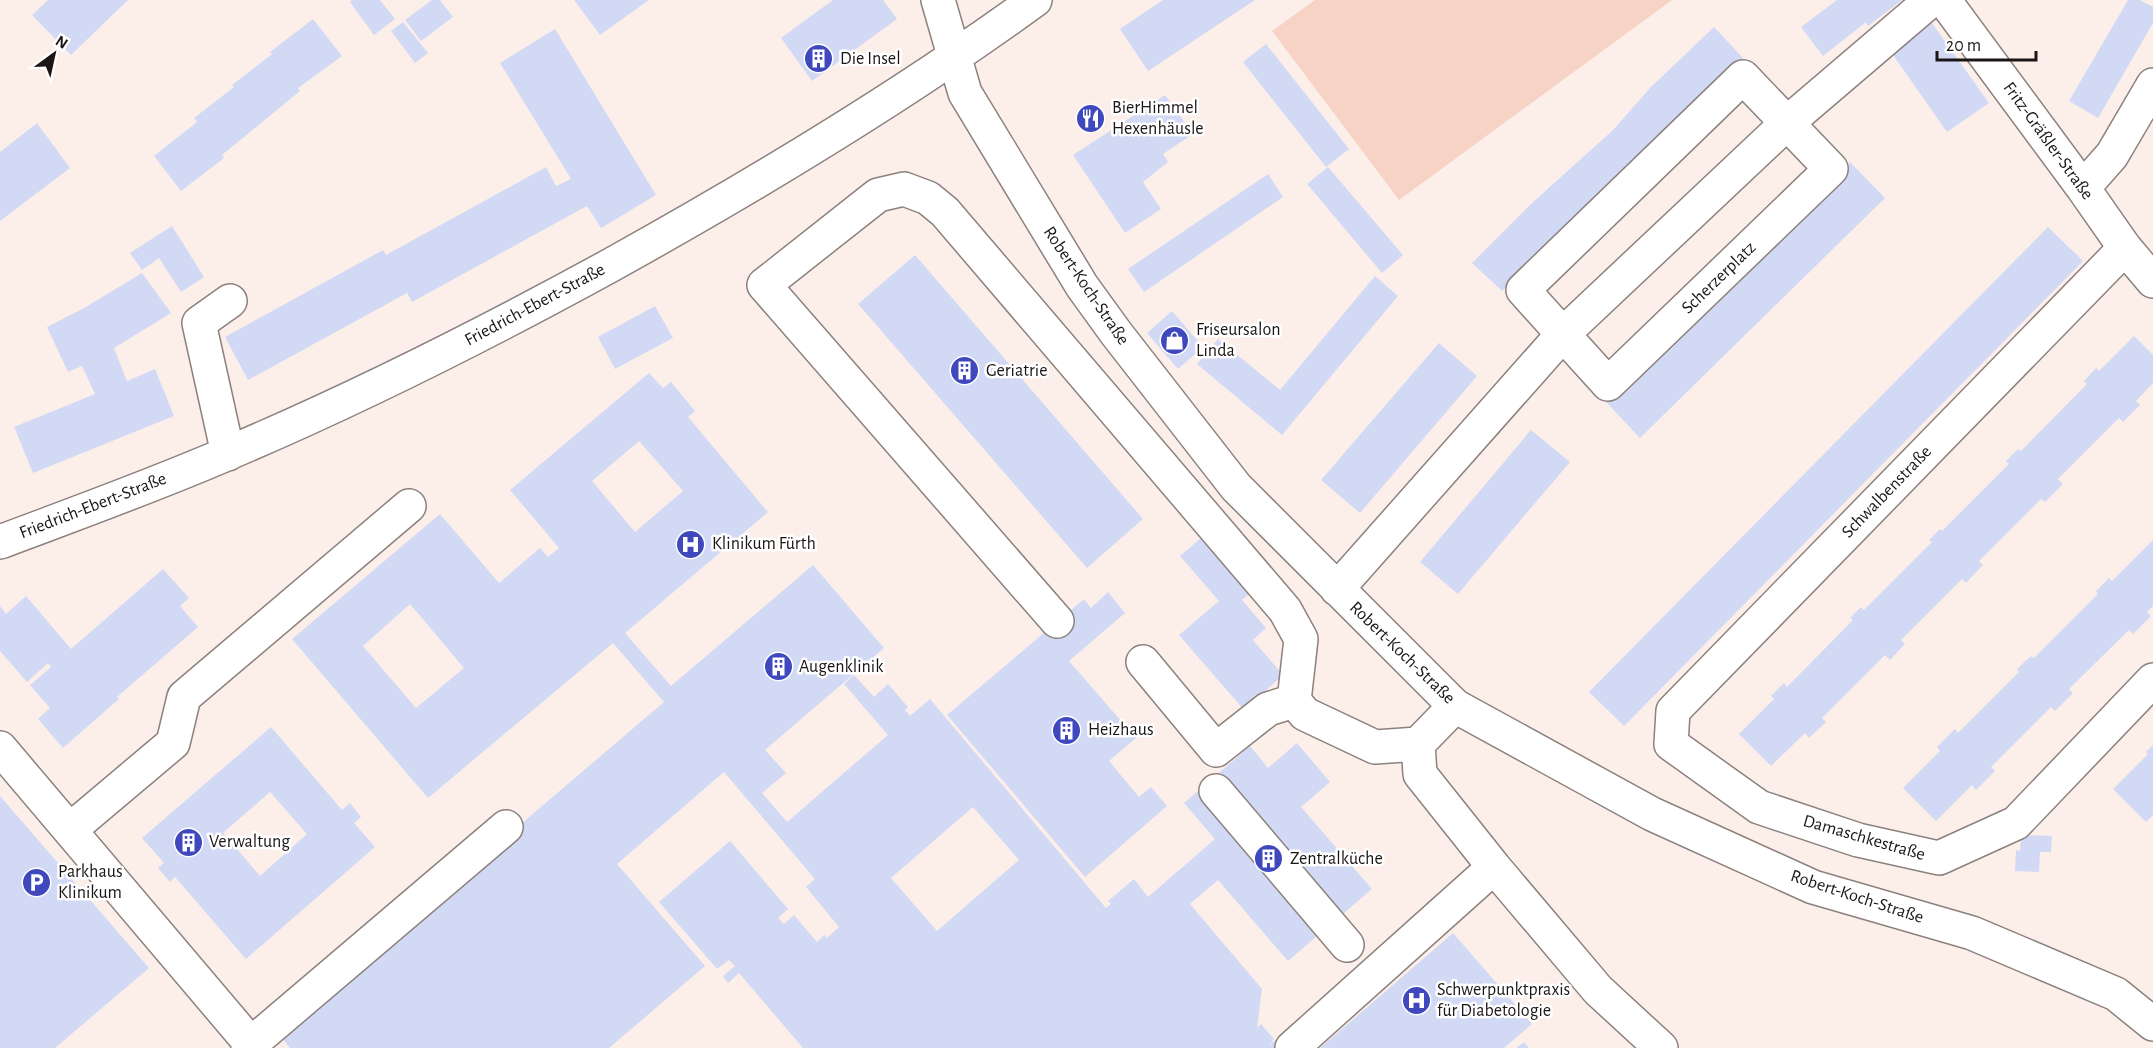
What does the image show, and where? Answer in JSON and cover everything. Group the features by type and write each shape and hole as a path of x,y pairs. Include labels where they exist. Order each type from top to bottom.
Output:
{"street":[{"name":"Robert-Koch-Straße","path":"938,0 965,93 1082,286 1116,333 1236,487 1455,706 1652,814 1813,887 1972,933 2116,993 2153,1024"},
{"name":"Friedrich-Ebert-Straße","path":"0,542 228,454 322,412 509,321 692,220 820,144 955,57 1035,0"},
{"path":"1337,589 1563,334 1787,123 1931,0"},
{"name":"Fritz-Gräßler-Straße","path":"1944,0 2084,188 2125,248 2153,281"},
{"name":"Scherzerplatz","path":"1743,77 1832,169 1608,384 1563,334 1523,290 1743,77"},
{"path":"2084,188 2112,155 2153,85"},
{"path":"1057,621 764,285 878,195 904,189 928,198 945,212 1285,610 1300,639 1294,701 1305,714 1375,747 1419,744 1455,706"},
{"name":"Schwalbenstraße","path":"1671,744 1673,711 2125,248"},
{"path":"228,454 199,323 230,302"},
{"path":"71,829 173,743 184,697 409,506"},
{"path":"1143,662 1216,750 1268,708 1294,701"},
{"name":"Damaschkestraße","path":"1671,744 1759,807 1858,840 1939,858 2016,823 2153,680"},
{"path":"1419,744 1420,774 1494,867 1598,990 1661,1048"},
{"path":"0,748 71,829 249,1046 506,827"},
{"path":"1216,790 1338,935"},
{"path":"1292,1048 1494,867"}],"shaded area":[{"path":"1315,0 1672,0 1399,200 1272,31"}],"building":[{"path":"48,0 128,0 71,55 32,15"},
{"path":"352,0 380,0 395,19 374,35 350,2"},
{"path":"432,0 440,0 453,17 421,41 405,20"},
{"path":"574,0 649,0 600,35"},
{"name":"Die Insel","path":"833,0 883,0 897,19 812,81 781,38"},
{"path":"1163,0 1255,0 1148,71 1120,29"},
{"path":"1837,0 1902,0 1868,26 1866,22 1823,56 1801,27"},
{"path":"2128,0 2140,0 2153,7 2153,23 2098,118 2069,101"},
{"path":"313,19 342,56 298,88 300,91 222,155 224,158 181,191 154,156 197,122 194,118 272,54 270,52"},
{"path":"403,22 428,53 415,63 391,31"},
{"path":"1932,23 1989,103 1947,132 1891,52"},
{"path":"1714,27 1743,58 1502,291 1472,263 1531,204 1613,130 1651,87"},
{"path":"555,29 656,195 601,228 587,206 412,302 407,293 248,380 225,337 383,250 386,255 546,167 556,186 571,179 500,63"},
{"path":"1266,44 1349,149 1326,167 1243,62"},
{"path":"1165,95 1193,134 1163,154 1168,162 1143,182 1161,209 1125,233 1073,155"},
{"path":"37,123 70,168 0,221 0,152"},
{"path":"1850,162 1885,198 1640,438 1605,401"},
{"path":"1328,167 1403,255 1382,273 1307,184"},
{"path":"1268,174 1283,197 1144,292 1128,269"},
{"path":"172,226 204,277 181,292 159,258 142,270 130,253"},
{"path":"2048,227 2083,261 1624,726 1589,692"},
{"name":"Geriatrie","path":"915,255 1143,519 1087,568 858,304"},
{"path":"142,273 171,313 114,348 127,381 155,369 174,416 33,473 14,427 95,394 82,366 68,372 47,327"},
{"path":"1375,276 1398,296 1282,435 1197,364 1218,339 1280,390"},
{"path":"655,306 673,338 615,369 598,337"},
{"name":"Friseursalon Linda","path":"1172,311 1203,347 1178,369 1147,333"},
{"path":"2134,336 2153,355 2153,383 2136,401 2140,405 2123,422 2119,418 2058,479 2063,484 2045,502 2041,499 1979,561 1983,565 1966,583 1962,579 1901,640 1905,644 1890,660 1885,655 1822,718 1826,722 1809,738 1805,733 1771,766 1739,734 1774,699 1771,696 1784,683 1787,687 1853,620 1850,618 1861,607 1864,610 1932,542 1929,540 1940,529 1942,531 2009,464 2006,461 2018,449 2021,451 2087,384 2084,381 2096,368 2099,371"},
{"path":"1439,343 1477,376 1360,513 1321,480"},
{"path":"649,373 663,388 671,382 695,411 688,417 768,512 625,633 671,686 813,565 884,648 765,750 786,773 762,793 787,822 888,735 844,684 854,675 874,697 888,684 908,707 905,710 910,716 930,699 1106,908 1111,904 1108,901 1134,879 1148,897 1215,839 1184,803 1250,746 1268,768 1297,743 1330,782 1301,807 1372,889 1288,961 1218,880 1190,904 1262,989 1257,1028 1261,1024 1274,1039 1269,1045 1278,1038 1287,1048 803,1048 739,973 728,983 723,976 735,966 729,960 717,969 659,902 730,841 788,909 778,918 784,924 794,915 817,942 824,935 827,938 839,927 806,887 815,879 724,772 617,864 705,966 609,1048 290,1048 277,1032 664,702 613,643 428,798 292,639 440,514 499,583 540,548 548,557 559,548 510,490","holes":["639,441 683,491 635,532 592,481","410,604 464,668 416,708 363,646","973,807 1019,860 937,931 891,878"]},
{"path":"1531,430 1570,462 1458,594 1420,562"},
{"path":"1201,538 1250,593 1242,600 1266,628 1253,640 1283,675 1244,710 1179,635 1219,601 1180,556"},
{"path":"2153,540 2153,606 2147,612 2151,616 2133,634 2129,630 2069,689 2073,693 2055,711 2051,707 1991,767 1995,771 1976,790 1972,785 1936,821 1903,788 1940,751 1937,747 1955,729 1958,733 2019,672 2017,669 2031,656 2034,658 2098,594 2096,591 2109,578 2112,581"},
{"path":"163,569 189,598 180,606 198,627 117,697 119,699 63,748 38,719 50,708 30,685 51,667 48,663 27,682 0,651 0,606 6,614 26,596 71,649"},
{"path":"1108,592 1125,613 1069,661 1136,738 1109,761 1139,797 1151,787 1167,806 1085,877 947,715 1084,599 1091,608"},
{"name":"Verwaltung","path":"271,727 342,810 350,803 361,817 354,823 375,847 246,959 175,877 170,882 158,868 164,863 142,838","holes":["270,792 307,834 260,876 223,833"]},
{"path":"2153,745 2153,815 2146,822 2113,789 2148,754 2146,752"},
{"name":"Parkhaus Klinikum","path":"0,796 149,968 55,1048 0,1048"},
{"path":"2021,835 2052,836 2051,852 2040,852 2039,872 2015,871 2016,850 2020,851"},
{"path":"1453,933 1532,1024 1504,1048 1320,1048"},
{"path":"1524,1042 1529,1048 1516,1048"}],"place":[{"name":"Die Insel","path":"819,59"},
{"name":"BierHimmel Hexenhäusle","path":"1091,118"},
{"name":"Friseursalon Linda","path":"1175,340"},
{"name":"Geriatrie","path":"965,371"},
{"name":"Klinikum Fürth","path":"691,544"},
{"name":"Augenklinik","path":"778,667"},
{"name":"Heizhaus","path":"1067,730"},
{"name":"Verwaltung","path":"188,842"},
{"name":"Zentralküche","path":"1269,859"},
{"name":"Parkhaus Klinikum","path":"37,882"},
{"name":"Schwerpunktpraxis für Diabetologie","path":"1416,1000"}]}
